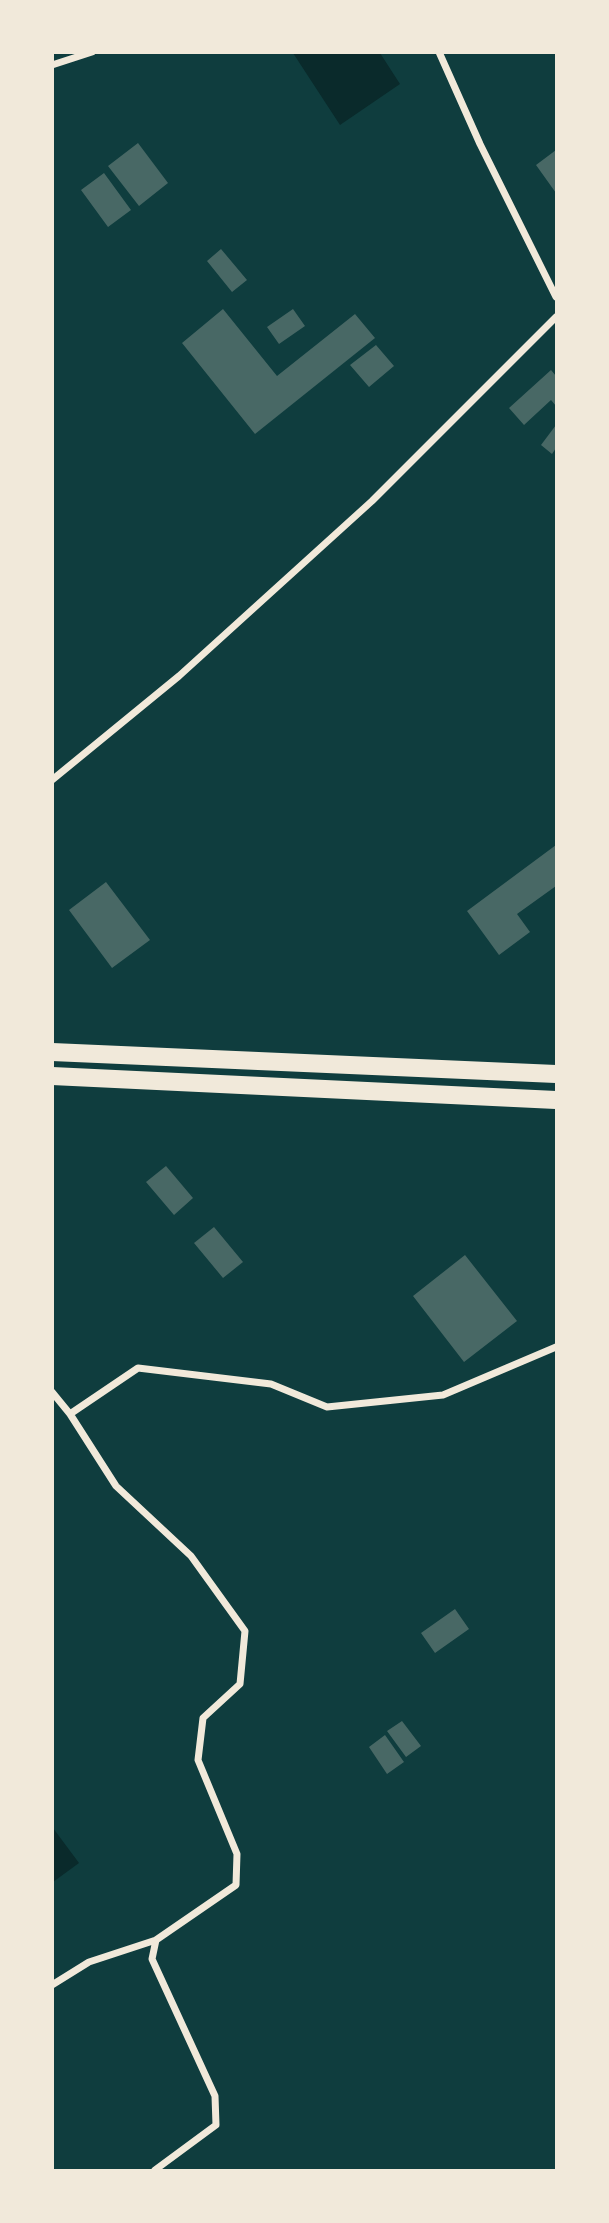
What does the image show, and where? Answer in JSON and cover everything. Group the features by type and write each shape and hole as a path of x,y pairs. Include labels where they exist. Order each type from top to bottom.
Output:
{"main road":[{"path":"52,1052 556,1074"},
{"path":"52,1076 556,1100"}],"street":[{"path":"52,65 92,52"},
{"path":"439,52 480,144 556,297"},
{"path":"52,780 179,677 372,501 556,317"},
{"path":"70,1413 138,1368 271,1384 327,1407 443,1395 556,1347"},
{"path":"52,1392 70,1413 116,1486 191,1556 245,1631 240,1684 203,1718 198,1760 237,1854 236,1885 156,1940 89,1962 52,1985"},
{"path":"155,2171 216,2125 215,2096 152,1959 156,1940"}],"water":[{"path":"293,53 380,53 400,84 340,125"},
{"path":"53,1828 79,1863 52,1882"}],"building":[{"path":"138,143 168,183 139,206 108,166"},
{"path":"556,150 556,193 536,165"},
{"path":"104,173 131,210 108,227 81,190"},
{"path":"221,249 247,280 232,292 207,261"},
{"path":"223,309 277,376 355,314 375,338 255,434 182,343"},
{"path":"293,309 305,326 279,344 267,327"},
{"path":"376,345 394,366 369,387 350,365"},
{"path":"551,370 556,376 556,406 551,400 524,425 509,408"},
{"path":"556,425 556,448 552,454 541,445"},
{"path":"556,845 556,886 517,914 530,932 499,955 467,911"},
{"path":"106,882 150,940 112,968 69,910"},
{"path":"166,1166 193,1198 174,1215 146,1182"},
{"path":"214,1227 243,1262 223,1278 194,1243"},
{"path":"465,1255 517,1321 464,1362 413,1296"},
{"path":"455,1609 469,1629 435,1653 421,1633"},
{"path":"402,1721 421,1746 406,1757 387,1731"},
{"path":"385,1735 404,1762 387,1774 369,1747"}]}
